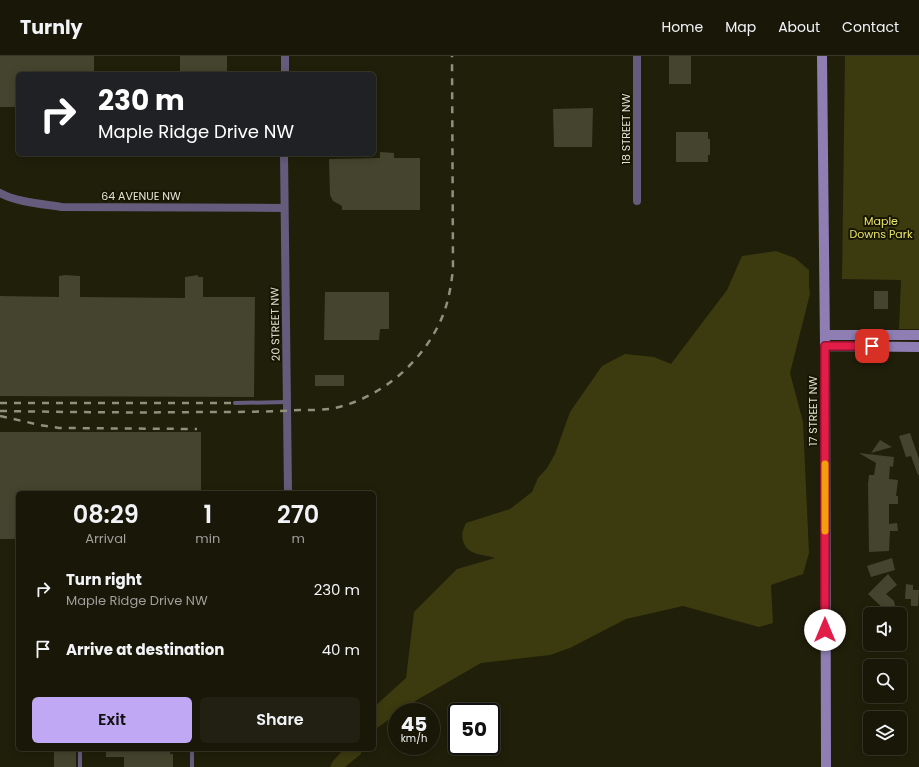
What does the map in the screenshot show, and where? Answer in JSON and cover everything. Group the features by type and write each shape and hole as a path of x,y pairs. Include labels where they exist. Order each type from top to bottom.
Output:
{"main road":[{"name":"17 STREET NW","path":"822,56 825,335 826,767"},
{"path":"825,335 919,335"},
{"path":"825,346 919,347"}],"street":[{"path":"285,56 285,72"},
{"name":"18 STREET NW","path":"637,56 637,201"},
{"name":"20 STREET NW","path":"284,156 288,491"},
{"name":"64 AVENUE NW","path":"0,193 5,196 31,202 62,207 284,208"}],"lane":[{"path":"235,403 287,402"},
{"path":"80,751 80,767"},
{"path":"192,751 192,767"}],"green space":[{"name":"Maple Downs Park","path":"845,56 919,56 919,329 899,329 901,280 842,279"},
{"path":"776,251 795,258 809,270 810,294 790,373 803,422 809,553 803,574 771,585 773,623 759,627 683,606 626,619 570,648 550,655 481,663 413,703 388,703 388,720 376,729 376,705 406,678 414,612 457,569 495,558 476,554 465,546 462,534 466,523 510,509 532,492 538,478 547,468 555,454 570,412 602,366 625,354 654,357 671,364 727,290 742,256"},
{"path":"342,751 362,751 361,754 345,767 330,767 333,761"}],"building":[{"path":"0,56 94,56 94,72 16,72 16,107 0,107"},
{"path":"180,56 227,56 227,72 180,72"},
{"path":"669,56 691,56 691,84 669,84"},
{"path":"593,108 592,147 554,147 553,109"},
{"path":"676,132 708,132 708,139 710,139 710,155 708,155 708,162 676,162"},
{"path":"380,152 394,153 394,158 420,158 420,210 342,210 342,206 333,201 330,195 329,159 380,158"},
{"path":"198,275 198,277 203,277 203,297 255,297 254,397 0,396 0,296 59,297 59,276 80,276 80,297 185,298 185,277"},
{"path":"874,291 888,291 888,309 874,309"},
{"path":"325,292 389,292 389,329 380,329 379,340 324,340"},
{"path":"315,375 344,375 344,386 315,386"},
{"path":"0,432 201,432 201,491 16,491 16,539 0,539"},
{"path":"910,433 919,459 919,475 911,456 906,457 899,436"},
{"path":"880,440 892,447 871,453"},
{"path":"859,453 894,457 893,467 890,466 889,479 898,480 896,496 898,496 898,504 889,504 889,524 897,523 898,531 890,531 889,551 869,552 868,484 869,475 874,475 876,463"},
{"path":"892,558 895,570 871,577 867,566"},
{"path":"888,574 897,585 886,594 894,601 895,606 882,607 868,594"},
{"path":"906,584 913,585 913,590 919,590 918,606 911,606 911,599 905,599"},
{"path":"54,751 76,751 76,767 54,767"},
{"path":"106,751 170,751 170,754 173,754 173,767 124,767 124,757 106,757"}],"railway":[{"path":"0,411 263,412 330,409 365,398 396,378 409,366 432,338 443,316 450,289 453,269 452,56"},
{"path":"0,403 234,403"},
{"path":"0,416 59,428 197,429"}],"slow traffic":[{"path":"825,464 825,531"}],"route":[{"path":"825,630 825,346 872,346"}]}
